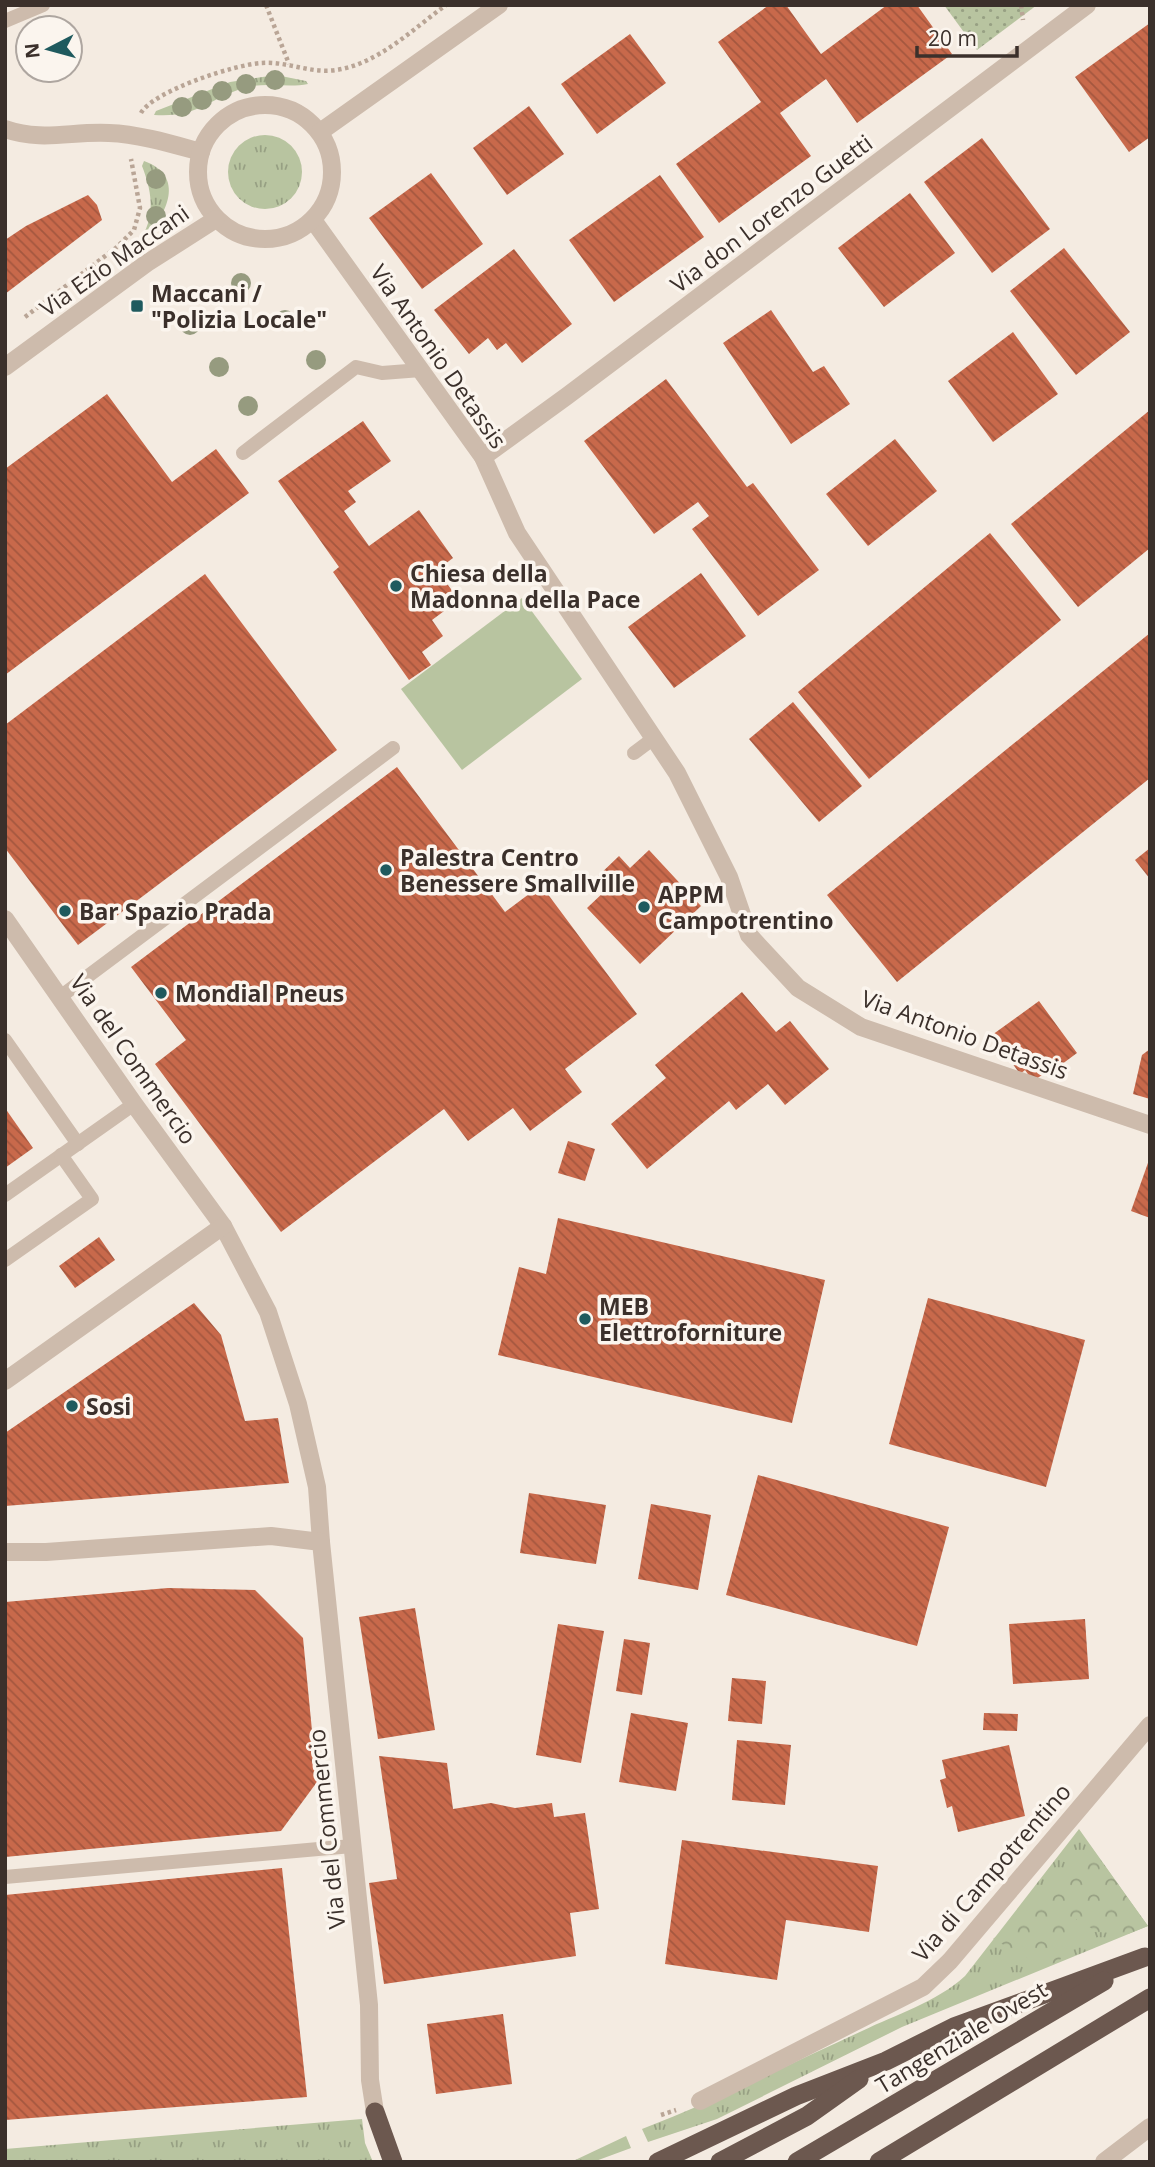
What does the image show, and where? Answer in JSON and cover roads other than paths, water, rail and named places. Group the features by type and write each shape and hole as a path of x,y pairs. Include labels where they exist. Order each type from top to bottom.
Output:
{"highway":[{"path":"657,2162 796,2096 886,2060 954,2027 1147,1956"},
{"name":"Tangenziale Ovest","path":"797,2162 1147,1956"},
{"path":"879,2162 1150,1998"},
{"path":"720,2162 807,2116 886,2060"},
{"path":"375,2112 393,2162"}],"street":[{"path":"320,132 499,5"},
{"name":"Via don Lorenzo Guetti","path":"483,457 590,380 1087,5"},
{"path":"5,129 23,135 44,137 111,133 201,152 213,129 222,120 244,107 270,104 295,111 320,132 331,159 332,183 324,205 313,220"},
{"name":"Via Ezio Maccani","path":"201,152 198,163 200,187 209,209 216,219 237,233 261,239 286,236 313,220"},
{"name":"Via Ezio Maccani","path":"5,367 147,263 216,219"},
{"name":"Via Antonio Detassis","path":"313,220 483,457 517,533 677,773 729,877 749,934 798,988 862,1027 1150,1125"},
{"name":"Via del Commercio","path":"5,919 223,1226 268,1312 298,1404 317,1488 369,2005 370,2080 375,2112"},
{"path":"5,1381 223,1226"},
{"path":"5,1552 46,1552 271,1536 321,1542"},
{"name":"Via di Campotrentino","path":"700,2101 923,1987 950,1961 1150,1725"},
{"path":"1104,2162 1150,2127"}],"lane":[{"path":"5,21 43,5"},
{"path":"243,453 356,367 382,373 421,370"},
{"path":"634,753 654,738"},
{"path":"60,997 393,748"},
{"path":"5,1040 78,1144"},
{"path":"5,1195 134,1104"},
{"path":"5,1260 92,1199 61,1155"},
{"path":"5,1877 352,1846"}],"place":[{"name":"Maccani / \"Polizia Locale\"","path":"137,306"},
{"name":"Chiesa della Madonna della Pace","path":"396,586"},
{"name":"Palestra Centro Benessere Smallville","path":"386,870"},
{"name":"APPM Campotrentino","path":"644,907"},
{"name":"Bar Spazio Prada","path":"65,911"},
{"name":"Mondial Pneus","path":"161,993"},
{"name":"MEB Elettroforniture","path":"585,1319"},
{"name":"Sosi","path":"72,1406"}]}
